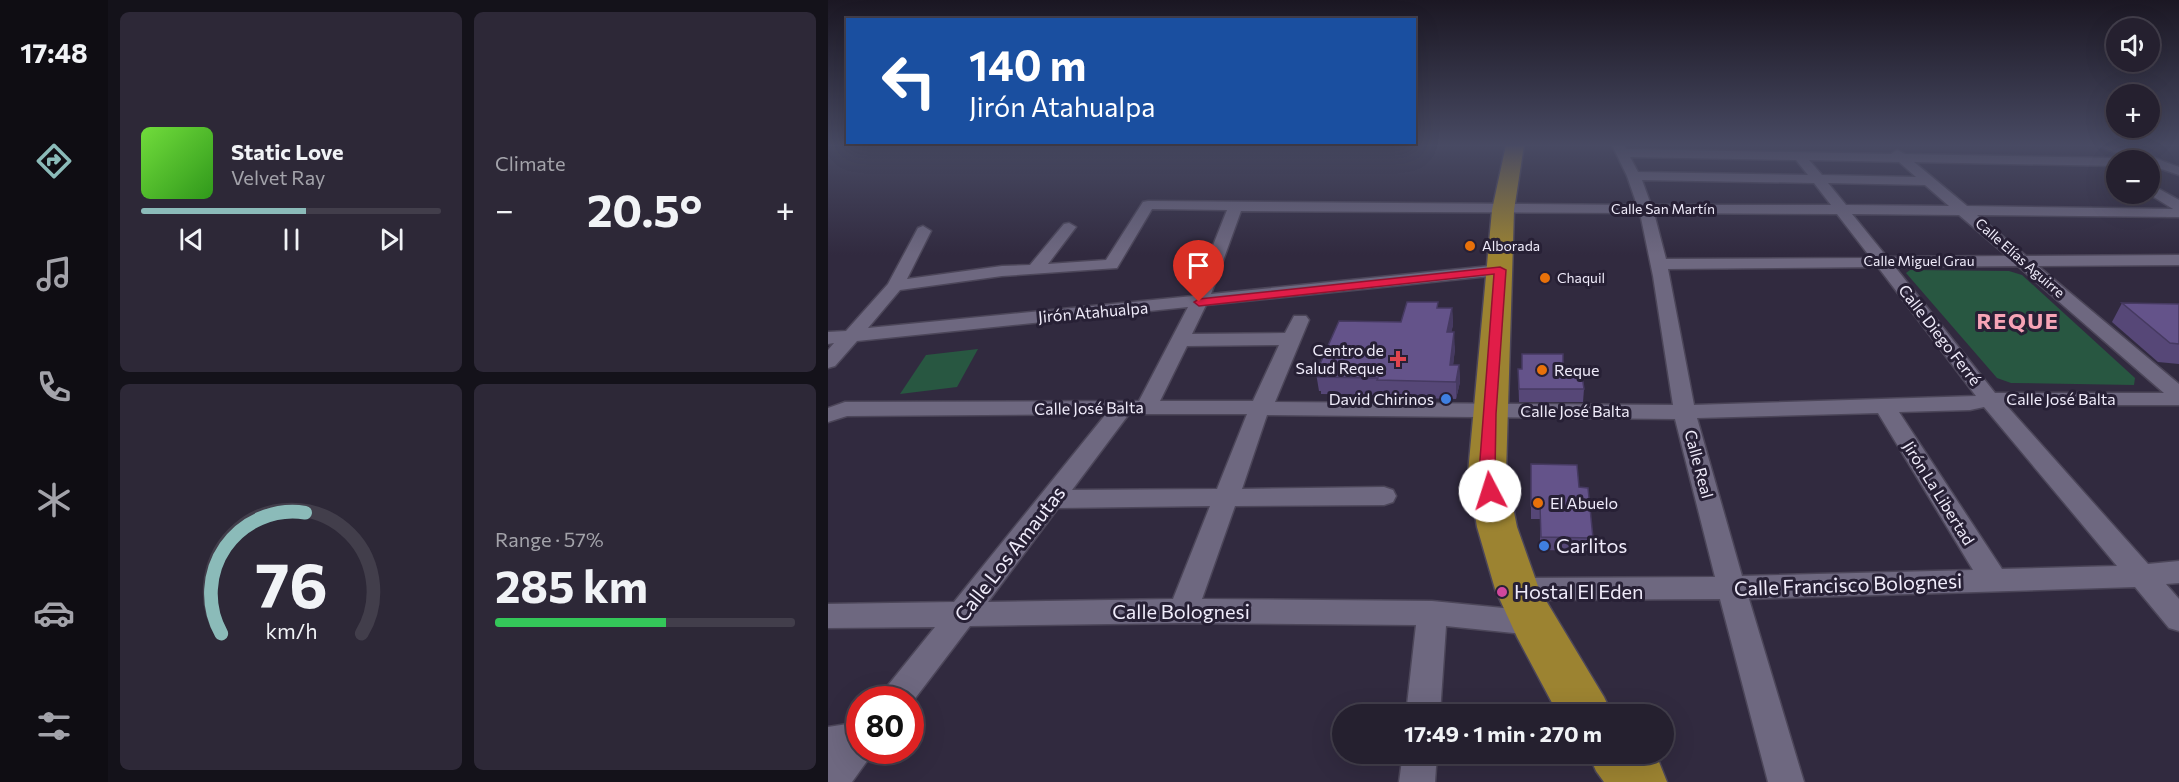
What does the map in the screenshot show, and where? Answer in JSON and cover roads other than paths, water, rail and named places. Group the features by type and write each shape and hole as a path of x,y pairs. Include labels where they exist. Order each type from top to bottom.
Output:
{"highway":[{"path":"1508,181 1503,210 1487,473 1497,527 1525,606 1580,704"},
{"path":"1623,764 1639,782"}],"street":[{"name":"Calle Real","path":"1636,181 1659,264 1684,412 1786,782"},
{"name":"Calle Diego Ferré","path":"1820,181 1989,399 2179,619"},
{"name":"Calle Elías Aguirre","path":"1928,181 1964,209 2179,397"},
{"path":"2160,194 2179,206"},
{"name":"Calle San Martín","path":"1035,269 1111,265 1148,205 1503,210 1841,208 2179,213"},
{"name":"Calle Los Amautas","path":"907,686 1052,499 1134,408 1180,339 1199,302 1235,208"},
{"path":"895,286 1035,269 1069,227"},
{"path":"828,362 895,286 923,231"},
{"name":"Calle Miguel Grau","path":"1659,264 2011,262 2020,259 2179,260"},
{"name":"Jirón Atahualpa","path":"828,338 1500,270"},
{"path":"1180,339 1295,329 1259,412 1183,611"},
{"name":"Calle José Balta","path":"828,415 845,409 1134,408 1259,412 1684,412 1970,404 1989,399 2179,397"},
{"name":"Jirón La Libertad","path":"1884,406 1994,580"},
{"path":"1052,499 1384,496"},
{"name":"Calle Francisco Bolognesi","path":"1525,606 1732,588 2140,576 2179,572"},
{"name":"Calle Bolognesi","path":"828,616 1183,611 1432,613 1525,606"},
{"path":"1424,704 1432,613"},
{"path":"828,743 846,740"},
{"path":"830,782 846,762"},
{"path":"1417,782 1419,764"}],"place":[{"name":"Alborada","path":"1470,246"},
{"name":"Chaquil","path":"1545,278"},
{"name":"Centro de Salud Reque","path":"1398,359"},
{"name":"Reque","path":"1542,370"},
{"name":"David Chirinos","path":"1446,399"},
{"name":"El Abuelo","path":"1538,503"},
{"name":"Carlitos","path":"1544,546"},
{"name":"Hostal El Eden","path":"1502,592"}],"district":[{"name":"REQUE","path":"2018,321"}]}
